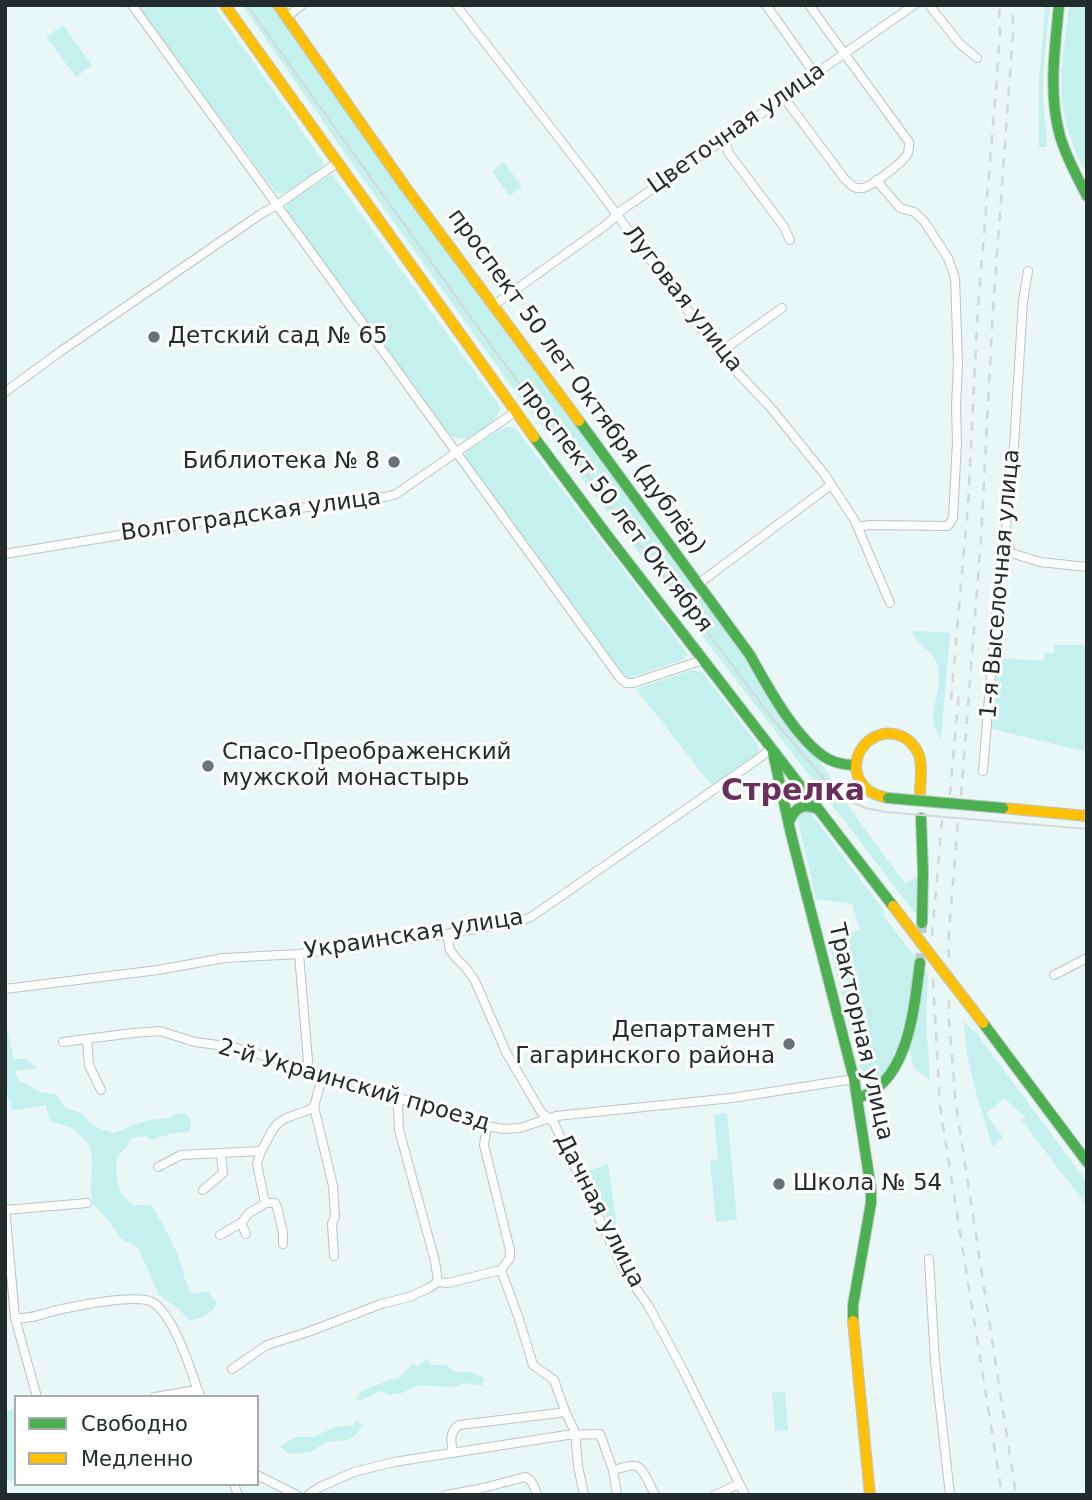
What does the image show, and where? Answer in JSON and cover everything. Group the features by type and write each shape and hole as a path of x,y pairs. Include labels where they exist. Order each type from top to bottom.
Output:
{"main road":[{"name":"проспект 50 лет Октября","path":"225,5 515,412 1087,1162"},
{"name":"проспект 50 лет Октября (дублёр)","path":"278,5 404,185 750,655 761,676 799,731 827,758 840,764 854,765"},
{"path":"1059,5 1053,78 1055,111 1070,164 1087,196"},
{"path":"920,793 917,750 908,740 885,733 876,735 863,745 854,765 860,781 869,790 888,798 1087,816"},
{"name":"Тракторная улица","path":"772,748 791,834 854,1079 872,1189 872,1203 853,1305 853,1329 870,1495"},
{"path":"789,822 792,812 802,806 809,805 818,809"},
{"path":"921,818 922,923"},
{"path":"857,1098 873,1092 886,1080 901,1055 920,963"}],"street":[{"path":"132,5 620,678 626,683 633,683 703,660"},
{"path":"287,17 302,5"},
{"name":"Луговая улица","path":"456,5 719,353 797,438 825,475 858,527 890,603"},
{"path":"766,5 815,74"},
{"path":"785,99 853,187 862,188 876,180 905,158 909,151 909,142 809,5"},
{"name":"Цветочная улица","path":"494,306 583,243 622,210 785,99 815,74 914,5"},
{"path":"929,5 960,44 977,58"},
{"path":"724,139 728,152 790,240"},
{"path":"5,392 337,163"},
{"path":"858,527 948,526 953,518 957,442 955,278 948,258 924,221 914,212 900,208 876,180"},
{"name":"1-я Выселочная улица","path":"983,771 1000,564 1008,552 1006,534 1009,464 1014,447 1023,301 1028,271"},
{"path":"719,353 782,309"},
{"name":"Волгоградская улица","path":"5,554 230,517 396,494 515,412"},
{"path":"698,584 831,485"},
{"path":"1008,552 1040,562 1087,566"},
{"name":"Украинская улица","path":"5,989 158,970 224,958 299,954 521,921 531,917 772,748"},
{"name":"Дачная улица","path":"447,934 450,950 475,981 506,1052 541,1112 554,1123 625,1273 648,1305 745,1495"},
{"path":"299,954 308,1061 306,1068"},
{"path":"1054,975 1087,958"},
{"name":"2-й Украинский проезд","path":"63,1042 160,1031 195,1042 233,1047 503,1129 520,1128 549,1118 732,1098 854,1079"},
{"path":"87,1039 89,1065 101,1090"},
{"path":"323,1073 314,1107 333,1186 334,1256"},
{"path":"401,1100 398,1106 399,1130 435,1261 438,1282"},
{"path":"266,1203 257,1164 261,1151 282,1119 314,1107"},
{"path":"232,1369 267,1345 409,1297 438,1282 448,1283 501,1270 510,1258 510,1250 484,1145 487,1126"},
{"path":"158,1167 181,1155 261,1151"},
{"path":"203,1190 223,1173 221,1154"},
{"path":"36,1395 15,1318 5,1209 87,1203"},
{"path":"220,1235 241,1223 249,1213 266,1203 275,1203 283,1233 283,1244"},
{"path":"241,1223 246,1234"},
{"path":"929,1259 935,1362 950,1495"},
{"path":"501,1270 533,1365 554,1380 576,1436 584,1495"},
{"path":"15,1318 27,1318 84,1304 148,1300 155,1303 167,1318 200,1394"},
{"path":"167,1395 191,1391 200,1394"},
{"path":"453,1453 451,1435 453,1429 459,1425 565,1411"},
{"path":"308,1495 354,1472 394,1462 567,1435 600,1434 613,1470 617,1495"},
{"path":"613,1470 634,1465 638,1467 655,1495"},
{"path":"259,1476 297,1495"},
{"path":"446,1495 525,1477 534,1484 537,1495"},
{"path":"715,1495 739,1484"}],"shaded area":[{"path":"137,5 213,5 323,161 322,168 285,193 276,193"},
{"path":"242,5 273,5 699,590 758,680 815,754 905,884 919,876 917,916 517,394"},
{"path":"1045,5 1050,5 1043,82 1047,147 1039,147 1039,80"},
{"path":"1069,5 1087,5 1087,175 1069,134 1062,96"},
{"path":"63,25 92,65 76,77 46,37"},
{"path":"504,162 522,187 509,196 492,171"},
{"path":"332,174 500,407 493,421 478,433 464,439 451,436 286,211 287,202"},
{"path":"502,428 515,428 688,654 685,659 629,678 624,676 465,457 466,452"},
{"path":"912,632 950,633 941,739 933,721 938,668 934,658"},
{"path":"1054,645 1086,645 1087,752 984,727 989,657 1044,661 1045,653 1054,653"},
{"path":"693,670 702,672 758,745 759,750 712,786 636,689"},
{"path":"802,810 810,812 916,958 902,1035 886,1073 875,1082 863,1080 829,944 860,929 852,904 816,899 797,817"},
{"path":"923,967 928,974 926,1020 930,1080 915,1069 909,1051"},
{"path":"5,1020 14,1059 26,1059 37,1068 15,1071 18,1080 41,1092 57,1095 65,1108 82,1113 100,1129 115,1133 133,1125 187,1113 191,1124 190,1131 151,1140 147,1136 132,1138 117,1156 117,1176 120,1189 127,1200 135,1205 151,1205 172,1242 192,1294 208,1291 217,1303 209,1313 189,1321 180,1310 159,1295 138,1248 120,1238 92,1202 92,1154 88,1143 72,1128 50,1121 46,1105 12,1111 5,1086"},
{"path":"964,1020 1087,1182 1087,1206 1022,1121 1025,1117 1004,1098 986,1114 1003,1137 993,1147 970,1068"},
{"path":"727,1113 737,1220 716,1222 710,1161 718,1160 714,1115"},
{"path":"608,1164 617,1226 611,1228 588,1171"},
{"path":"427,1358 431,1365 446,1365 455,1372 470,1372 484,1378 482,1386 465,1383 451,1387 419,1385 402,1393 389,1395 380,1391 360,1401 356,1400 361,1391 399,1378 412,1364 418,1367"},
{"path":"785,1392 788,1430 775,1431 772,1393"},
{"path":"14,1409 14,1479 10,1481 5,1480 5,1412"},
{"path":"355,1421 362,1424 357,1434 347,1440 326,1442 310,1452 288,1454 280,1446 296,1437 312,1437 336,1427 354,1425"}],"tunnel":[{"path":"920,963 922,923"}],"tram line":[{"path":"247,5 492,347 665,579 771,717 836,791 865,808 886,812 1087,829"}],"railway":[{"path":"951,700 968,504 978,307 1000,33 999,5"},
{"path":"961,796 981,538 1013,5"},
{"path":"950,795 959,691"},
{"path":"932,936 942,820"},
{"path":"949,958 958,822"},
{"path":"933,979 940,1107 1002,1495"},
{"path":"949,1000 956,1105 1016,1495"}],"traffic: fast":[{"path":"1059,5 1054,70 1056,120 1065,152 1087,196"},
{"path":"579,421 750,655 774,697 805,740 828,759 854,765"},
{"path":"534,437 893,906"},
{"path":"773,753 854,1079 871,1189 871,1203 853,1305 853,1321"},
{"path":"888,798 1003,808"},
{"path":"789,822 800,808 808,806 818,809"},
{"path":"921,818 922,923"},
{"path":"857,1098 874,1090 888,1077 898,1061 911,1021 920,963"},
{"path":"983,1023 1087,1162"}],"traffic: slow":[{"path":"225,5 534,437"},
{"path":"278,5 404,185 579,421"},
{"path":"888,798 868,790 856,770 861,749 868,741 889,734 907,739 918,752 921,764 920,793"},
{"path":"1003,808 1087,816"},
{"path":"893,906 983,1023"},
{"path":"853,1321 870,1495"}],"place":[{"name":"Детский сад № 65","path":"154,337"},
{"name":"Библиотека № 8","path":"394,462"},
{"name":"Спасо-Преображенский мужской монастырь","path":"208,766"},
{"name":"Департамент Гагаринского района","path":"789,1044"},
{"name":"Школа № 54","path":"779,1184"}],"district":[{"name":"Стрелка","path":"793,792"}]}
